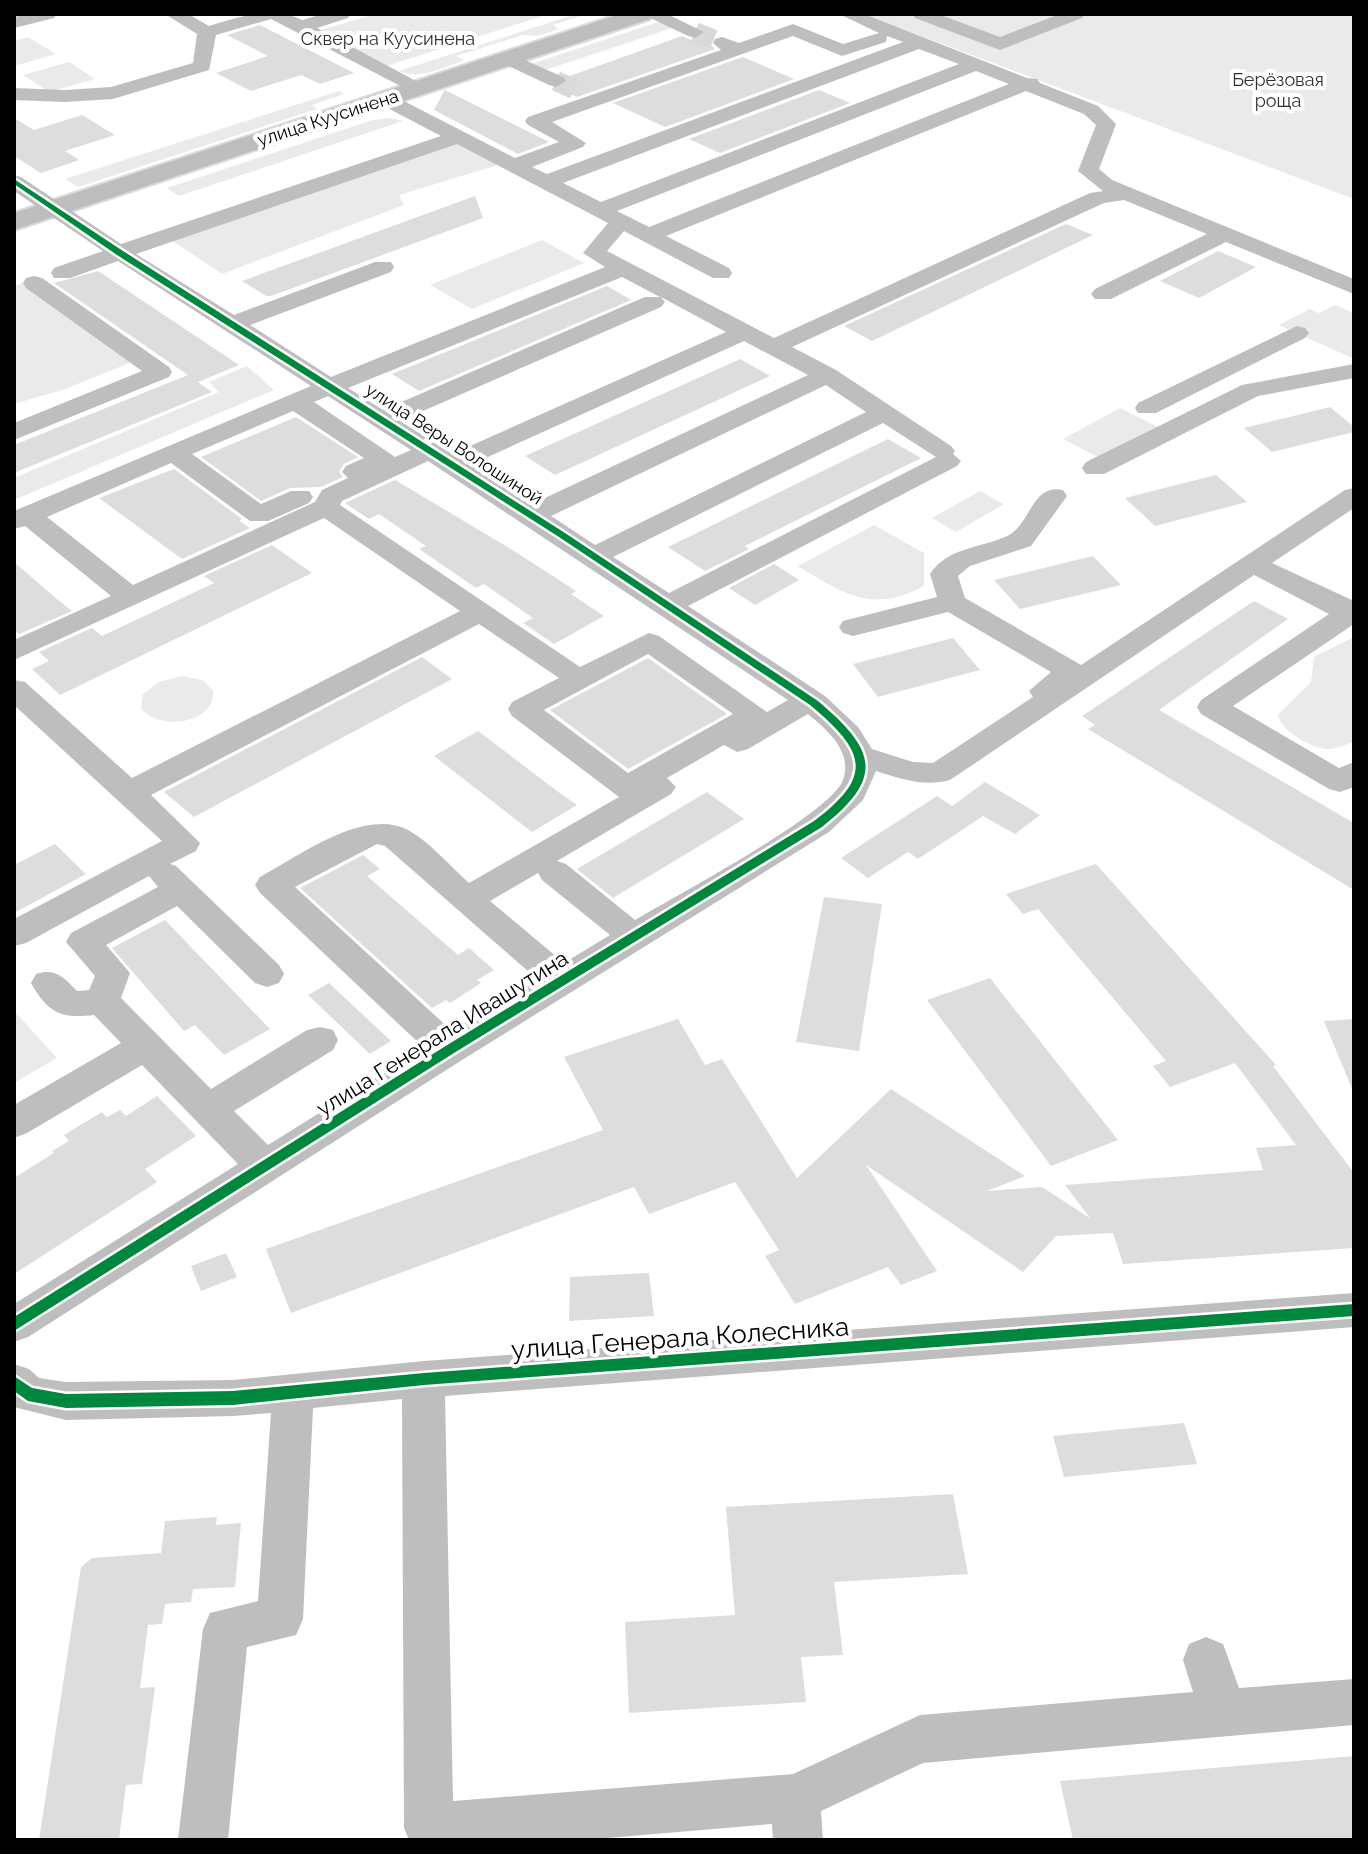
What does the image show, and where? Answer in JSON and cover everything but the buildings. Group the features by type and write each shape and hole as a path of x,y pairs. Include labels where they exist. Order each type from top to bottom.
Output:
{"main road":[{"name":"улица Куусинена","path":"14,222 642,14"}],"street":[{"path":"14,23 48,14"},
{"path":"174,14 207,32 267,14"},
{"path":"276,14 419,88"},
{"path":"300,27 342,14"},
{"path":"651,14 695,32"},
{"path":"848,14 1030,83 1091,110 1106,124 1088,171 1105,184 1354,287"},
{"path":"514,166 576,143 535,121 589,96 730,46 793,30 842,50 909,14"},
{"path":"921,14 1000,44 1076,14"},
{"path":"16,91 65,96 113,93 202,66 207,32"},
{"path":"546,182 920,42"},
{"path":"509,59 556,81"},
{"path":"810,700 764,718 626,788 523,709 644,638 674,609 945,456 827,375 594,253 610,216 977,64"},
{"path":"648,235 1030,83"},
{"path":"385,99 721,273"},
{"path":"40,281 458,137"},
{"name":"улица Веры Волошиной","path":"14,181 120,253 531,515 810,700 837,722 859,755"},
{"path":"773,347 1098,198 1126,193"},
{"path":"1103,294 1224,234"},
{"path":"232,324 383,267"},
{"path":"21,518 178,456 300,404 331,386 623,268"},
{"path":"14,432 160,372 40,281"},
{"path":"383,419 653,302"},
{"path":"14,651 326,507 331,496 441,457 745,332"},
{"path":"1194,418 1154,405 1297,333"},
{"path":"1095,468 1251,390 1354,371"},
{"path":"531,515 827,375"},
{"path":"178,456 259,515 383,459 300,404"},
{"path":"593,556 883,413"},
{"path":"962,760 963,745 1072,672 952,602 944,574 960,560 1021,540 1054,496"},
{"path":"859,755 911,772 939,773 1354,496"},
{"path":"326,507 568,671"},
{"path":"21,518 130,597"},
{"path":"1264,556 1353,607 1212,707 1340,782 1354,772"},
{"path":"853,627 952,602"},
{"path":"129,793 480,612"},
{"path":"624,808 496,709 568,671 644,638"},
{"path":"644,638 764,718"},
{"path":"14,689 184,843 14,934"},
{"path":"467,899 624,808 764,718"},
{"name":"улица Генерала Ивашутина","path":"14,1325 449,1050 841,809 856,791 861,773 859,755"},
{"path":"449,1050 272,885 357,839 376,833 396,838 563,982"},
{"path":"150,861 267,974"},
{"path":"554,872 634,937"},
{"path":"102,1001 113,973 83,942 180,890"},
{"path":"48,983 69,1005 102,1001"},
{"path":"102,1001 264,1166"},
{"path":"208,1109 320,1040"},
{"path":"14,1123 146,1045"},
{"name":"улица Генерала Колесника","path":"14,1382 28,1394 66,1401 233,1398 424,1379 1354,1310"},
{"path":"424,1379 422,1447 428,1834 797,1819 920,1739 1354,1702"},
{"path":"203,1840 226,1629 280,1619 293,1392"},
{"path":"1206,1660 1223,1713"}],"green space":[{"name":"Сквер на Куусинена","path":"375,14 549,14 386,66 318,31"},
{"path":"576,14 588,14 553,25 559,29 537,36 523,35 456,56 464,60 432,72 407,74 399,71"},
{"name":"Берёзовая роща","path":"863,14 1354,14 1354,199"},
{"path":"661,21 675,27 545,70 531,64"},
{"path":"28,37 56,54 14,66 14,41"},
{"path":"69,62 95,79 49,92 23,75"},
{"path":"339,91 344,94 312,105 317,109 78,187 65,179"},
{"path":"391,118 403,121 179,196 167,188 373,120"},
{"path":"456,143 501,164 399,195 404,205 222,274 168,238"},
{"path":"542,240 584,263 472,309 430,285"},
{"path":"33,279 147,356 65,389 14,404 14,286"},
{"path":"1335,305 1354,313 1354,359 1279,325 1310,309 1319,313"},
{"path":"247,366 274,390 14,500 14,478 219,392 209,382"},
{"path":"1120,408 1158,427 1100,458 1063,439"},
{"path":"980,491 1004,504 956,532 932,518"},
{"path":"874,525 924,553 924,586 889,599 859,597 830,585 798,566"},
{"path":"1354,637 1354,742 1332,749 1314,746 1291,733 1278,715 1311,682 1314,657"},
{"path":"181,676 202,680 213,690 212,702 206,711 184,721 172,722 160,720 141,708 143,694 159,682"},
{"path":"14,1011 57,1058 14,1083"}],"tunnel":[{"path":"695,32 722,43"},
{"path":"556,81 583,93"}],"cycle path":[{"path":"14,181 120,253 562,535 814,703 847,734 857,749 861,764 860,778 852,793 818,824 449,1050 14,1325"},
{"path":"14,1382 28,1394 66,1401 233,1398 424,1379 1354,1310"}]}
